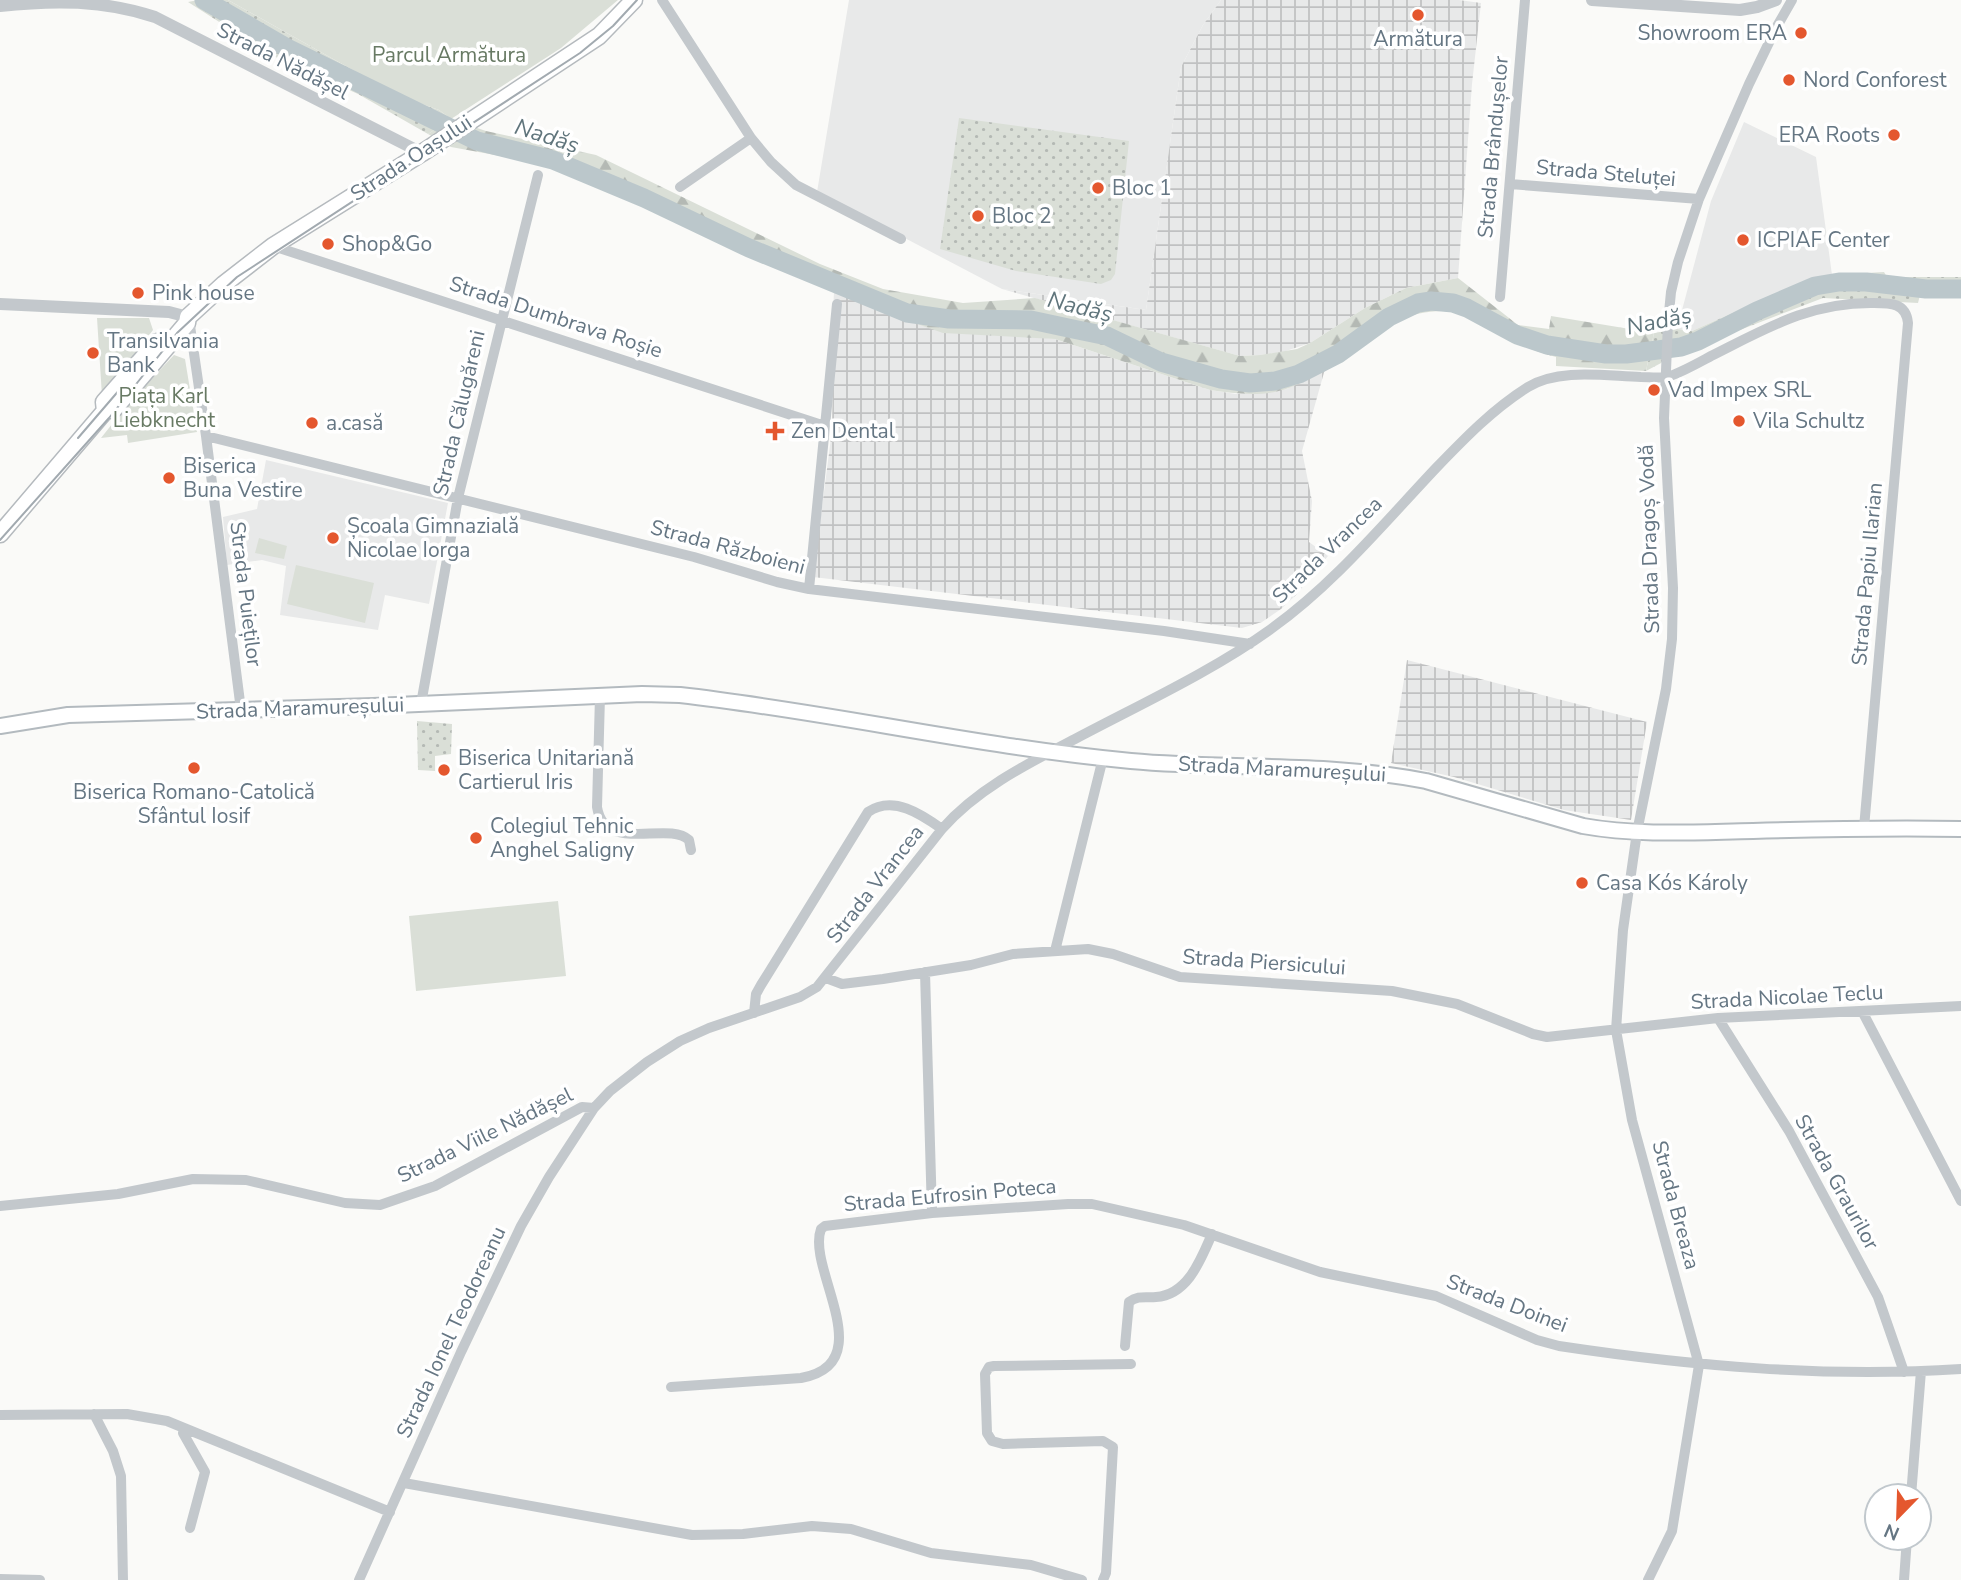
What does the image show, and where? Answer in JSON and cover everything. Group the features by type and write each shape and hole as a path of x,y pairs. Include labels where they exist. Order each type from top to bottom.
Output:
{"main road":[{"name":"Strada Oașului","path":"0,534 106,411 104,402 178,318 188,317 224,284 274,246 599,36 634,0"},
{"name":"Strada Maramureșului","path":"0,726 68,715 642,694 705,697 1050,752 1068,749 1103,758 1142,762 1336,769 1402,776 1583,826 1637,832 1961,829"}],"street":[{"name":"Strada Nădășel","path":"0,6 44,0 69,0 108,3 132,9 426,150"},
{"path":"662,0 751,138 771,162 796,185 901,239"},
{"name":"Strada Brândușelor","path":"1500,297 1525,0"},
{"path":"1592,0 1740,10 1776,0"},
{"name":"Strada Dragoș Vodă","path":"1637,832 1667,690 1672,639 1673,588 1664,418 1666,340 1674,281 1699,200 1749,84 1792,0"},
{"path":"680,187 751,138"},
{"name":"Strada Călugăreni","path":"421,704 458,498 500,319 538,175"},
{"name":"Strada Steluței","path":"1510,184 1699,200"},
{"name":"Strada Dumbrava Roșie","path":"274,246 825,426"},
{"name":"Strada Vrancea","path":"1034,749 1068,749 1250,644 1294,612 1331,579 1474,429 1529,386 1546,377 1665,373 1821,307 1851,303 1894,303 1903,308 1908,323"},
{"path":"0,304 169,312 188,317"},
{"path":"809,589 836,304"},
{"name":"Strada Puieților","path":"188,317 241,710"},
{"name":"Strada Papiu Ilarian","path":"1864,828 1908,323"},
{"name":"Strada Războieni","path":"206,436 809,589 1164,631 1250,644"},
{"path":"600,696 597,807 601,820 613,830 633,835 682,835 689,840 691,850"},
{"name":"Strada Vrancea","path":"754,1013 808,994 826,978 942,829 975,796 1050,752"},
{"path":"1055,951 1103,758"},
{"path":"754,1013 756,994 761,985 868,812 880,806 905,808 942,829"},
{"name":"Strada Breaza","path":"1637,832 1623,930 1616,1030 1632,1120 1699,1365 1672,1531 1648,1580"},
{"name":"Strada Piersicului","path":"826,978 842,984 971,965 1013,954 1088,949 1104,951 1168,974 1206,981 1392,991 1457,1004 1532,1034 1547,1037 1616,1030"},
{"path":"925,972 932,1213"},
{"name":"Strada Nicolae Teclu","path":"1616,1030 1718,1018 1961,1006"},
{"path":"1862,1011 1961,1201"},
{"name":"Strada Viile Nădășel","path":"0,1206 105,1195 193,1179 246,1180 345,1203 380,1205 435,1186 582,1107 594,1108 610,1091 647,1062 680,1041 754,1013"},
{"name":"Strada Graurilor","path":"1718,1018 1789,1131 1878,1297 1904,1372"},
{"name":"Strada Ionel Teodoreanu","path":"359,1580 461,1352 521,1226 594,1108"},
{"name":"Strada Eufrosin Poteca","path":"671,1387 801,1378 826,1368 833,1359 839,1341 819,1240 821,1229 830,1225 932,1213 1068,1204 1092,1205"},
{"name":"Strada Doinei","path":"1092,1205 1184,1225 1320,1272 1436,1296 1548,1343 1699,1365 1904,1372 1961,1368"},
{"path":"1125,1346 1129,1302 1138,1297 1166,1295 1181,1285 1198,1266 1212,1234"},
{"path":"1103,1580 1106,1573 1113,1447 1103,1441 1003,1444 992,1441 987,1433 985,1374 989,1367 994,1366 1130,1364"},
{"path":"1912,1482 1921,1371"},
{"path":"94,1414 113,1451 121,1476 122,1580"},
{"path":"0,1415 94,1414 148,1417 390,1512"},
{"path":"184,1429 183,1433 205,1472 190,1528"},
{"path":"404,1483 692,1535 743,1534 812,1526 851,1529 931,1553 1031,1565 1082,1580"},
{"path":"1904,1580 1906,1552"},
{"path":"0,1579 40,1580"}],"shaded area":[{"path":"849,0 1221,0 1203,25 1181,67 1146,310 1002,289 817,192"},
{"path":"1221,0 1459,0 1481,3 1472,84 1458,278 1406,288 1365,308 1310,343 1283,352 1240,356 1002,289 1146,310 1181,67 1203,25"},
{"path":"1744,122 1816,157 1832,275 1775,294 1692,331 1677,329 1711,201"},
{"path":"834,291 920,325 1055,339 1210,390 1236,394 1287,389 1325,369 1302,451 1312,501 1309,542 1328,556 1281,609 1262,622 1242,628 813,577 832,430"},
{"name":"Școala Gimnazială Nicolae Iorga","path":"266,460 448,503 429,604 385,595 378,630 280,615 286,566 262,560 227,565 223,517 257,509"},
{"path":"1407,660 1647,722 1631,820 1564,810 1454,777 1391,763"}],"green space":[{"path":"228,0 399,96 439,110 451,119 428,134 358,94 271,55 188,2"},
{"name":"Parcul Armătura","path":"228,0 618,0 561,48 451,119 439,110 399,96"},
{"path":"959,118 1129,141 1115,274 1111,280 1101,284 1016,271 940,249"},
{"path":"451,119 486,131 596,155 820,264 883,289 963,303 1035,298 1240,356 1297,349 1365,308 1406,288 1458,278 1518,325 1549,329 1551,316 1654,333 1646,371 1556,366 1556,357 1519,344 1465,316 1444,311 1421,313 1381,329 1328,367 1289,388 1260,394 1210,390 1055,339 943,333 920,325 834,291 561,167 451,147 428,134"},
{"path":"1884,272 1887,277 1961,277 1961,297 1920,295 1918,303 1823,298 1680,353 1646,371 1654,333 1677,329 1692,331 1775,294 1832,275"},
{"path":"97,318 149,318 153,330 102,396"},
{"name":"Piața Karl Liebknecht","path":"174,355 185,359 197,432 128,443 127,435 101,438 128,404"},
{"path":"259,538 287,546 284,559 255,553"},
{"path":"296,565 374,583 365,623 287,604"},
{"path":"417,721 452,724 451,754 435,756 435,771 418,770"},
{"path":"558,901 566,976 416,991 409,916"}],"waterway":[{"name":"Nadăș","path":"204,0 287,48 477,141 553,160 644,198 749,248 907,313 949,319 1031,320 1107,336 1161,362 1221,379 1250,383 1275,381 1299,374 1338,354 1389,317 1418,303 1431,301 1453,303 1467,308 1517,335 1547,345 1606,354 1626,354 1681,347 1698,341 1815,286 1839,282 1866,282 1926,289 1961,289"}],"tram line":[{"path":"0,540 109,418 177,333 237,277 580,53 613,26 637,0"},
{"path":"78,438 121,388"}],"place":[{"name":"Armătura","path":"1418,15"},
{"name":"Showroom ERA","path":"1801,33"},
{"name":"Nord Conforest","path":"1789,80"},
{"name":"ERA Roots","path":"1894,135"},
{"name":"Bloc 1","path":"1098,188"},
{"name":"Bloc 2","path":"978,216"},
{"name":"ICPIAF Center","path":"1743,240"},
{"name":"Shop&Go","path":"328,244"},
{"name":"Pink house","path":"138,293"},
{"name":"Transilvania Bank","path":"93,353"},
{"name":"Vad Impex SRL","path":"1654,390"},
{"name":"Vila Schultz","path":"1739,421"},
{"name":"a.casă","path":"312,423"},
{"name":"Zen Dental","path":"775,431"},
{"name":"Biserica Buna Vestire","path":"169,478"},
{"name":"Școala Gimnazială Nicolae Iorga","path":"333,538"},
{"name":"Biserica Romano-Catolică Sfântul Iosif","path":"194,768"},
{"name":"Biserica Unitariană Cartierul Iris","path":"444,770"},
{"name":"Colegiul Tehnic Anghel Saligny","path":"476,838"},
{"name":"Casa Kós Károly","path":"1582,883"}]}
